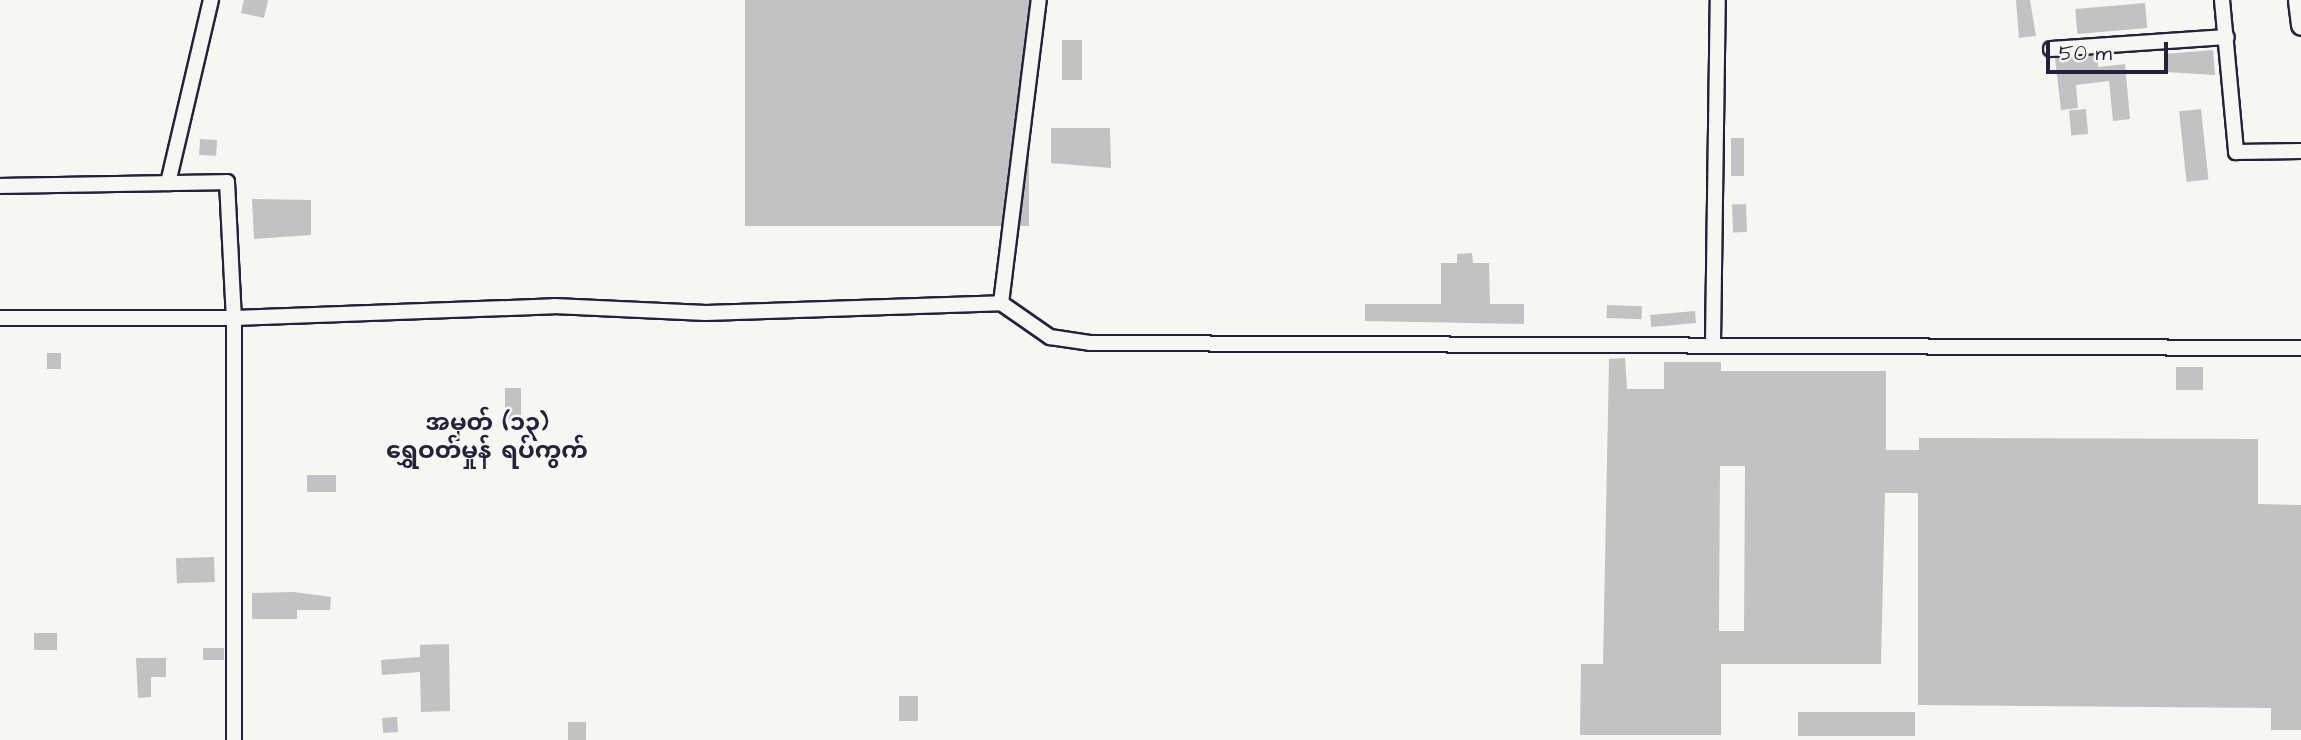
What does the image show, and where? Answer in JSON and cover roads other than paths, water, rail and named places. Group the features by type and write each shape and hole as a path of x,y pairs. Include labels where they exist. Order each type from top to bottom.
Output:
{"main road":[{"path":"2298,0 2301,24"}],"street":[{"path":"168,183 211,0"},
{"path":"1000,303 1040,0"},
{"path":"1713,342 1718,0"},
{"path":"2222,0 2236,152 2301,151"},
{"path":"2051,49 2227,37"},
{"path":"0,186 227,182 234,318 234,740"},
{"path":"0,318 234,318 545,306 706,313 1000,303 1049,337 1090,343 1713,342 2301,348"}],"district":[{"name":"အမှတ် (၁၃) ရွှေဝတ်မှုန် ရပ်ကွက်","path":"487,438"}]}
